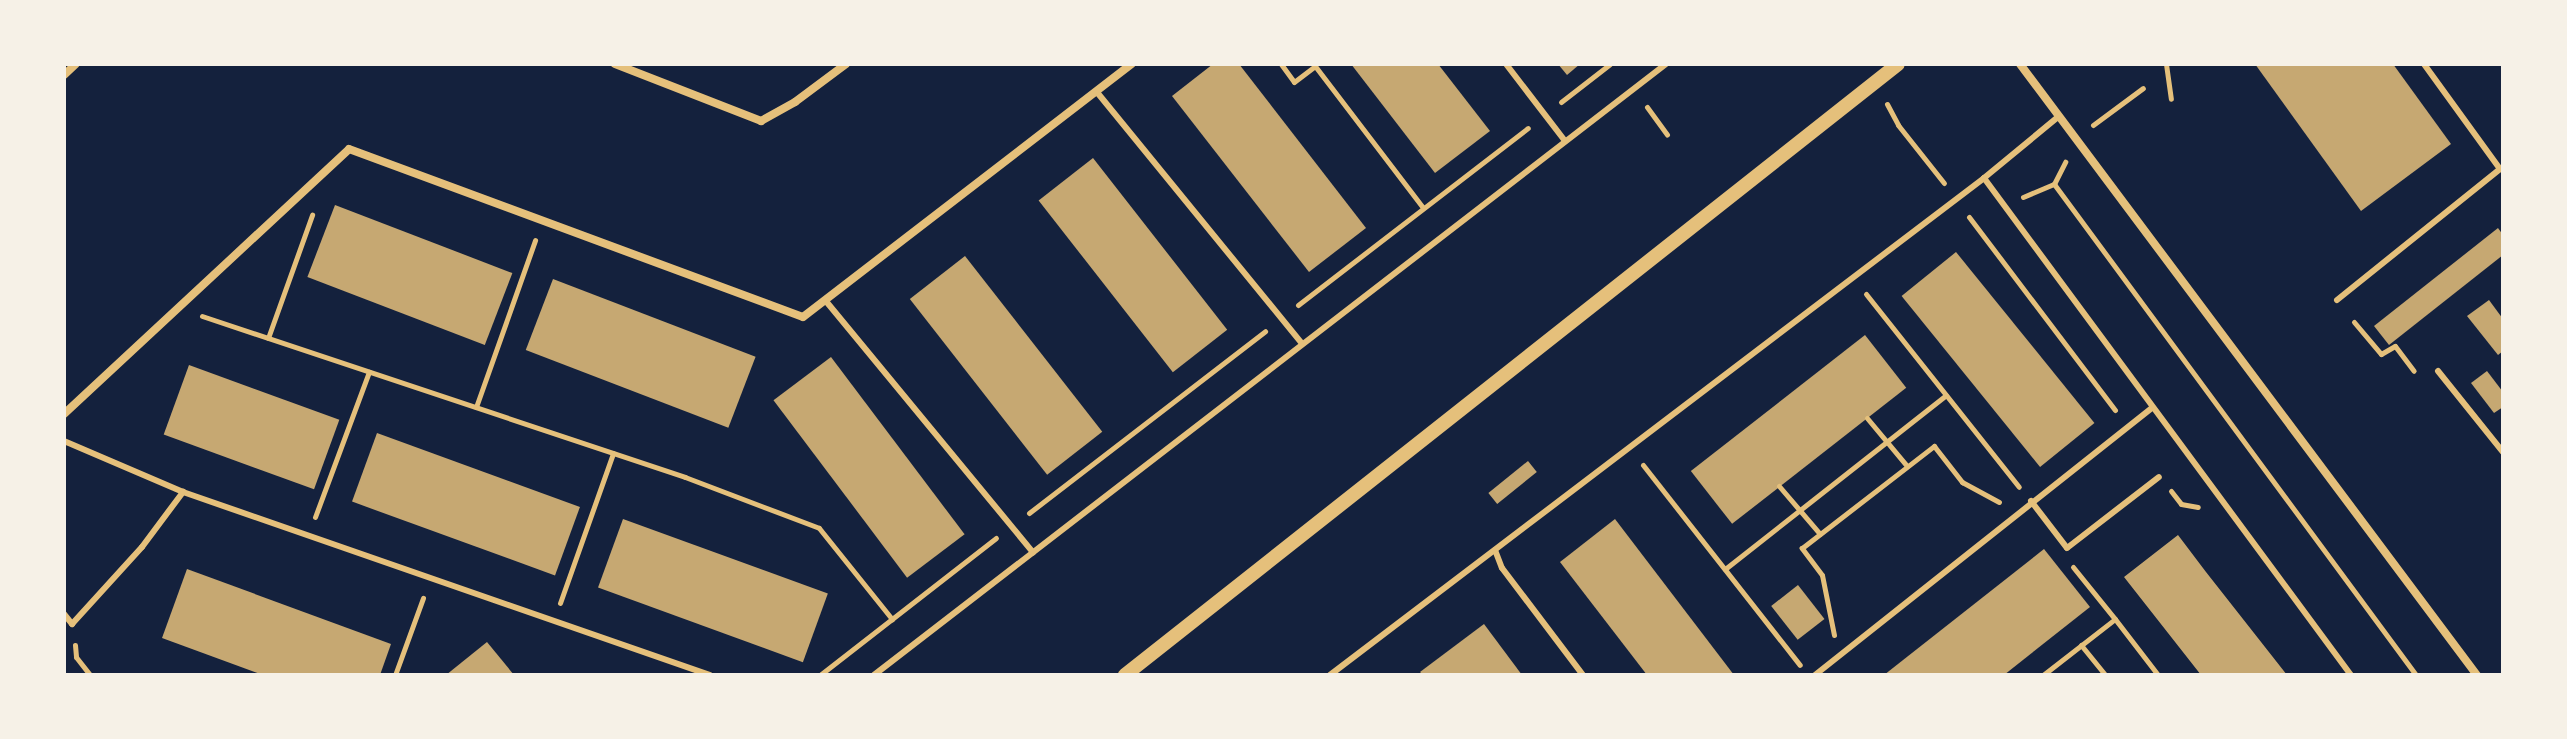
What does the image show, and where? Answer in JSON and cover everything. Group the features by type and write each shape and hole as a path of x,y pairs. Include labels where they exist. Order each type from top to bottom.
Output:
{"street":[{"path":"64,75 76,64"},
{"path":"615,64 761,121 795,102 846,64"},
{"path":"64,414 349,149 803,317 1132,64"},
{"path":"1125,675 1898,64"},
{"path":"2020,64 2254,372 2477,675"}],"lane":[{"path":"1506,64 1565,141"},
{"path":"874,675 1666,64"},
{"path":"2337,300 2500,169 2424,64"},
{"path":"1096,91 1302,344"},
{"path":"1330,675 1984,178 2058,117"},
{"path":"1984,178 2351,675"},
{"path":"825,300 1033,552"},
{"path":"2438,371 2503,452"},
{"path":"1815,675 2152,408"},
{"path":"64,441 183,492 710,675"},
{"path":"2031,501 2067,548 2159,477"},
{"path":"64,614 72,624 142,547 183,492"},
{"path":"1495,550 1502,568 1583,675"}],"path":[{"path":"1281,64 1294,82 1315,66 1423,208"},
{"path":"820,675 1610,64"},
{"path":"2171,99 2166,67 2173,64"},
{"path":"2003,205 2054,184 2063,169 2073,137 2143,88"},
{"path":"2054,184 2416,675"},
{"path":"268,338 314,210"},
{"path":"476,407 542,221"},
{"path":"1852,278 2031,501"},
{"path":"178,308 613,453 819,528 892,619"},
{"path":"2044,316 2128,426"},
{"path":"2354,322 2381,354 2395,346 2414,371"},
{"path":"308,536 369,372"},
{"path":"1725,569 1946,395"},
{"path":"1867,418 1907,466"},
{"path":"1839,656 1822,575 1802,548 1934,446 1962,482 2018,512"},
{"path":"1630,447 1808,675"},
{"path":"553,620 613,453"},
{"path":"1779,486 1820,534"},
{"path":"2067,548 2064,556 2158,675"},
{"path":"395,675 431,578"},
{"path":"2043,675 2115,619"},
{"path":"72,624 76,657 90,675"},
{"path":"2081,645 2105,675"}],"building":[{"path":"1213,64 1239,64 1366,228 1309,272 1172,96"},
{"path":"1351,64 1438,64 1490,131 1435,173"},
{"path":"1558,64 1580,64 1567,75"},
{"path":"2255,64 2393,64 2451,144 2361,211"},
{"path":"1093,158 1227,330 1173,372 1039,200"},
{"path":"335,205 512,273 485,345 307,277"},
{"path":"2498,228 2503,235 2503,255 2389,345 2374,326"},
{"path":"1956,252 2094,423 2040,467 1902,296"},
{"path":"965,256 1102,432 1047,475 910,299"},
{"path":"553,279 756,357 728,428 526,350"},
{"path":"2489,300 2503,319 2503,351 2498,355 2467,316"},
{"path":"1865,335 1906,388 1732,524 1691,471"},
{"path":"831,357 965,534 907,578 773,400"},
{"path":"189,365 339,420 314,489 164,435"},
{"path":"2487,371 2503,392 2503,407 2494,413 2471,383"},
{"path":"377,433 580,507 555,575 352,502"},
{"path":"1528,461 1537,472 1497,504 1488,493"},
{"path":"623,519 828,594 803,662 598,588"},
{"path":"1615,519 1734,675 1647,675 1560,562"},
{"path":"2178,535 2287,675 2201,675 2124,577"},
{"path":"2044,549 2090,607 2004,675 1884,675"},
{"path":"187,569 391,644 380,675 263,675 162,638"},
{"path":"1798,585 1824,619 1798,640 1771,606"},
{"path":"1484,624 1522,675 1423,675 1420,672"},
{"path":"487,642 514,675 446,675"}]}
